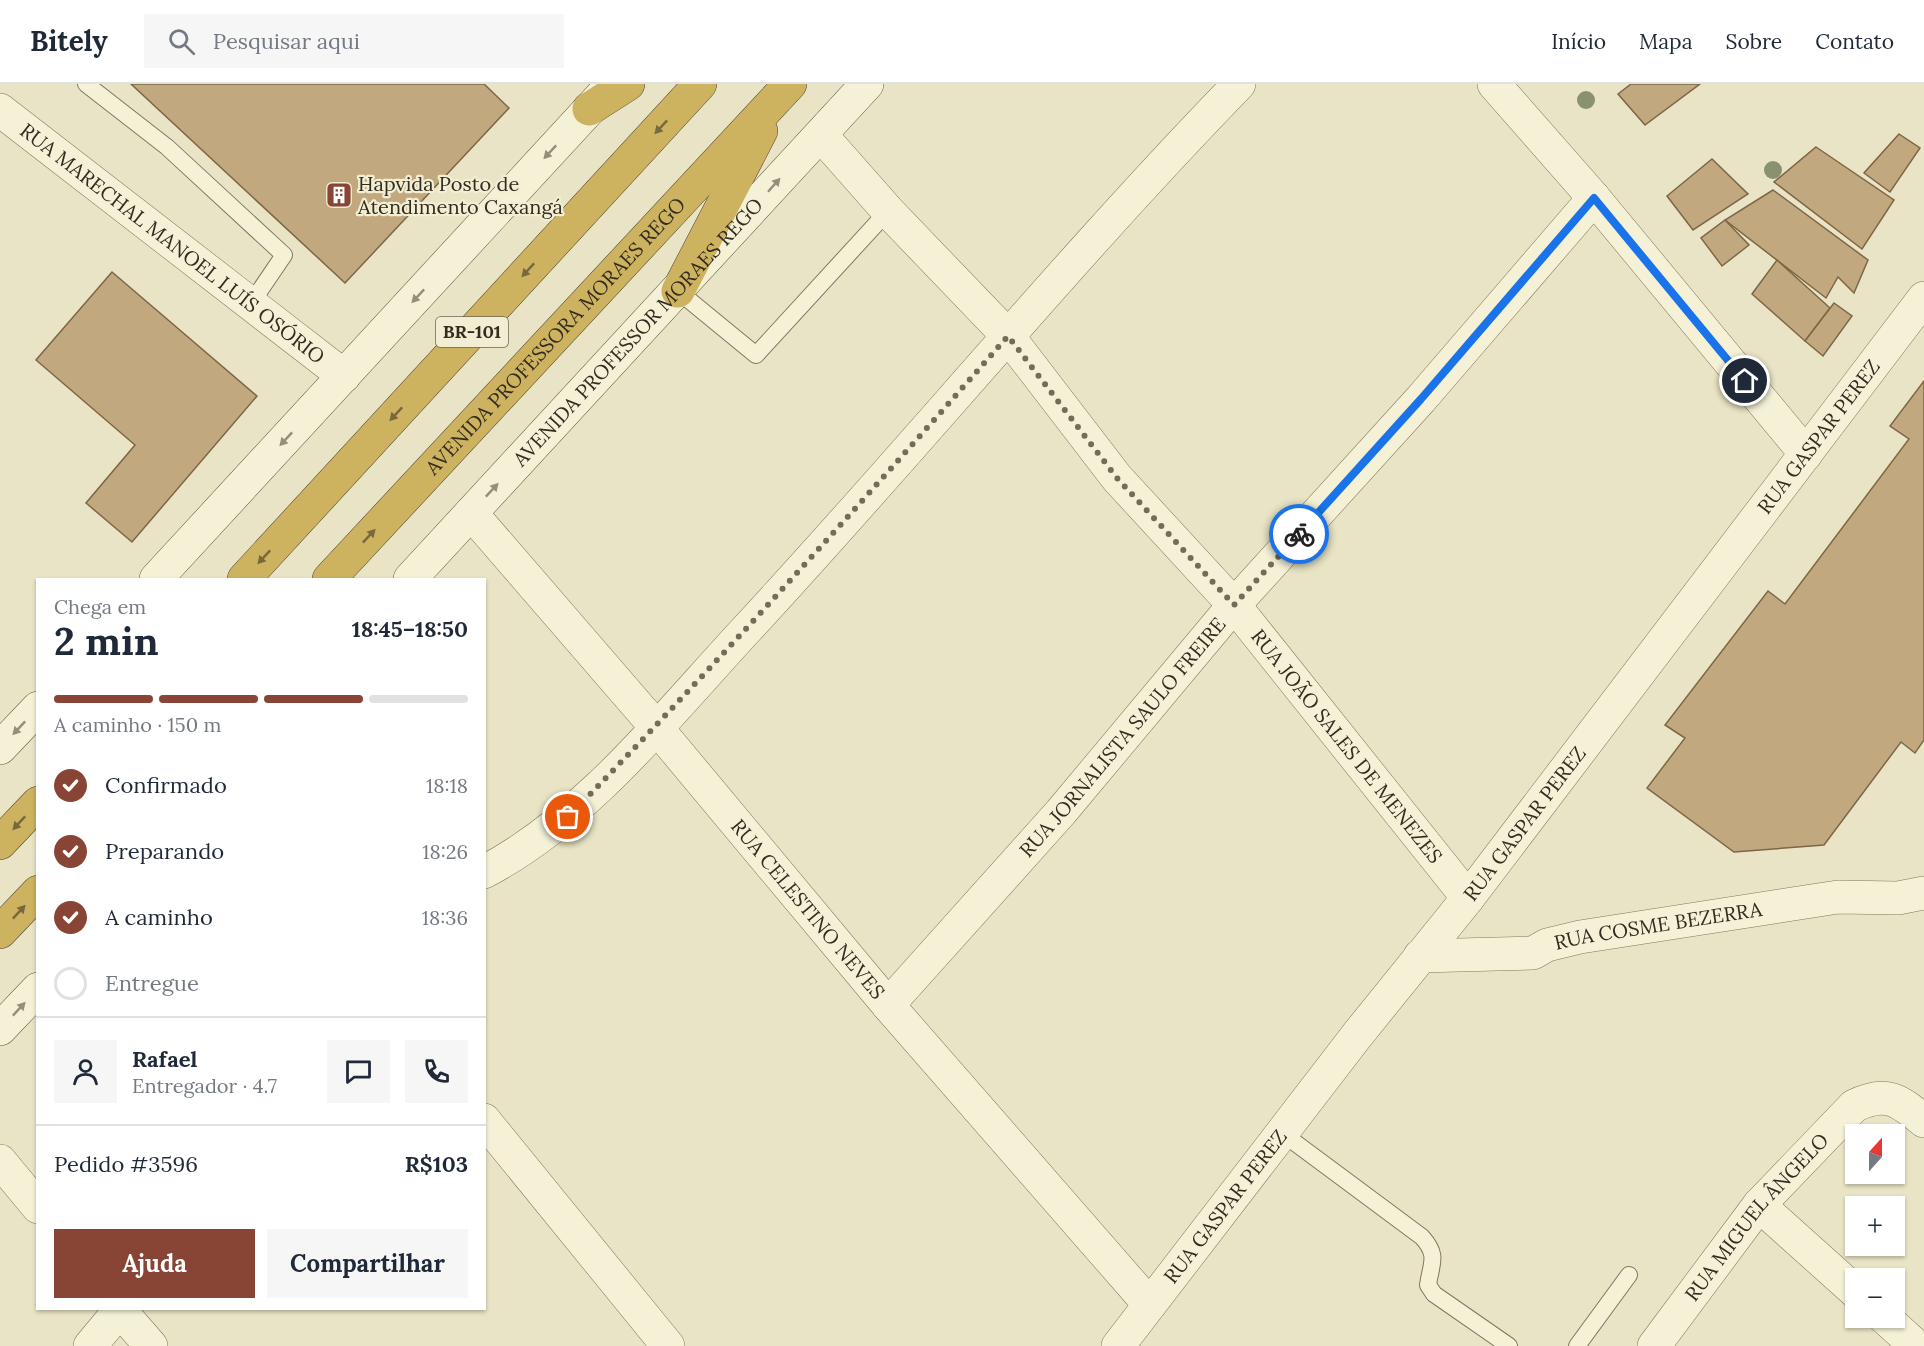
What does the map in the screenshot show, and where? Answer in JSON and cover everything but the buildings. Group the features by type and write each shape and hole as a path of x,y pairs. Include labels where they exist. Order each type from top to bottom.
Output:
{"highway":[{"path":"589,109 628,84"},
{"name":"BR-101","path":"245,578 700,84"},
{"path":"678,291 785,90"},
{"name":"AVENIDA PROFESSORA MORAES REGO","path":"330,578 785,90"},
{"path":"0,843 36,805"},
{"path":"0,932 36,894"}],"street":[{"path":"157,578 613,84"},
{"name":"AVENIDA PROFESSOR MORAES REGO","path":"411,578 867,84"},
{"path":"486,871 512,858 568,817 656,727 832,537 1008,336 1239,84"},
{"path":"1494,84 1594,198 1806,454"},
{"name":"RUA MARECHAL MANOEL LUÍS OSÓRIO","path":"0,110 344,376"},
{"name":"RUA JOÃO SALES DE MENEZES","path":"821,135 888,211 1008,336 1117,478 1234,605 1468,898"},
{"name":"RUA JORNALISTA SAULO FREIRE","path":"888,1005 1061,812 1234,605 1421,399 1594,198"},
{"name":"RUA GASPAR PEREZ","path":"1118,1346 1420,956 1468,898 1924,298"},
{"name":"RUA CELESTINO NEVES","path":"471,513 656,727 888,1005 1149,1304"},
{"path":"0,748 36,710"},
{"name":"RUA COSME BEZERRA","path":"1420,956 1533,953 1547,945 1580,937 1838,897 1911,896"},
{"path":"0,1029 36,991"},
{"name":"RUA MIGUEL ÂNGELO","path":"1654,1346 1759,1205 1854,1106 1869,1098 1886,1097 1902,1103 1924,1121"},
{"path":"486,1122 668,1346"},
{"path":"0,1161 36,1205"},
{"path":"1759,1205 1845,1282"},
{"path":"90,1346 118,1310"},
{"path":"120,1310 151,1346"},
{"path":"1896,1328 1916,1346"}],"lane":[{"path":"86,84 167,147 284,255 250,304"},
{"path":"678,291 756,355 888,211"},
{"path":"1282,1133 1422,1237 1432,1248 1433,1261 1428,1285 1434,1294 1509,1346"},
{"path":"1577,1346 1629,1275"}],"way so far":[{"path":"568,817 656,727 832,537 1008,336 1117,478 1234,605 1299,534"}],"place":[{"name":"Hapvida Posto de Atendimento Caxangá","path":"339,195"}],"route":[{"path":"1299,534 1421,399 1594,198 1745,381"}]}
